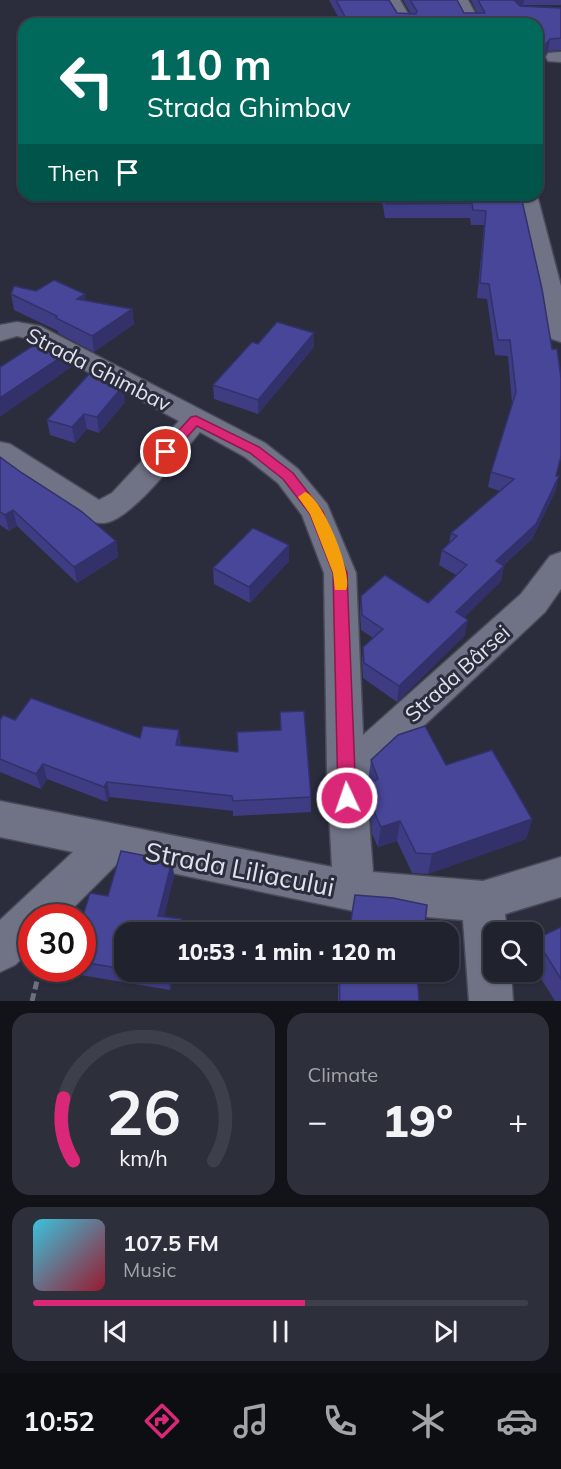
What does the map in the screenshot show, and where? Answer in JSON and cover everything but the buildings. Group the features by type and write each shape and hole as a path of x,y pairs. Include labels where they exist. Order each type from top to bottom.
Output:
{"street":[{"path":"392,0 402,18"},
{"path":"460,0 470,18"},
{"path":"528,201 561,334"},
{"name":"Strada Ghimbav","path":"0,333 17,329 31,331 255,450 288,476 316,512 340,573 346,774 354,891"},
{"name":"Strada Ghimbav","path":"0,451 86,508 103,512 123,500 196,420"},
{"name":"Strada Bârsei","path":"346,774 534,603 561,564"},
{"name":"Strada Liliacului","path":"0,819 354,891 483,901"},
{"path":"48,904 111,843"},
{"path":"491,1001 483,901 561,877"},
{"path":"0,950 18,933"}],"path":[{"path":"32,1001 37,982"}],"slow traffic":[{"path":"305,497 316,512 340,573 340,586"}],"route":[{"path":"166,452 196,420 255,450 288,476 316,512 340,573 347,798"}]}
